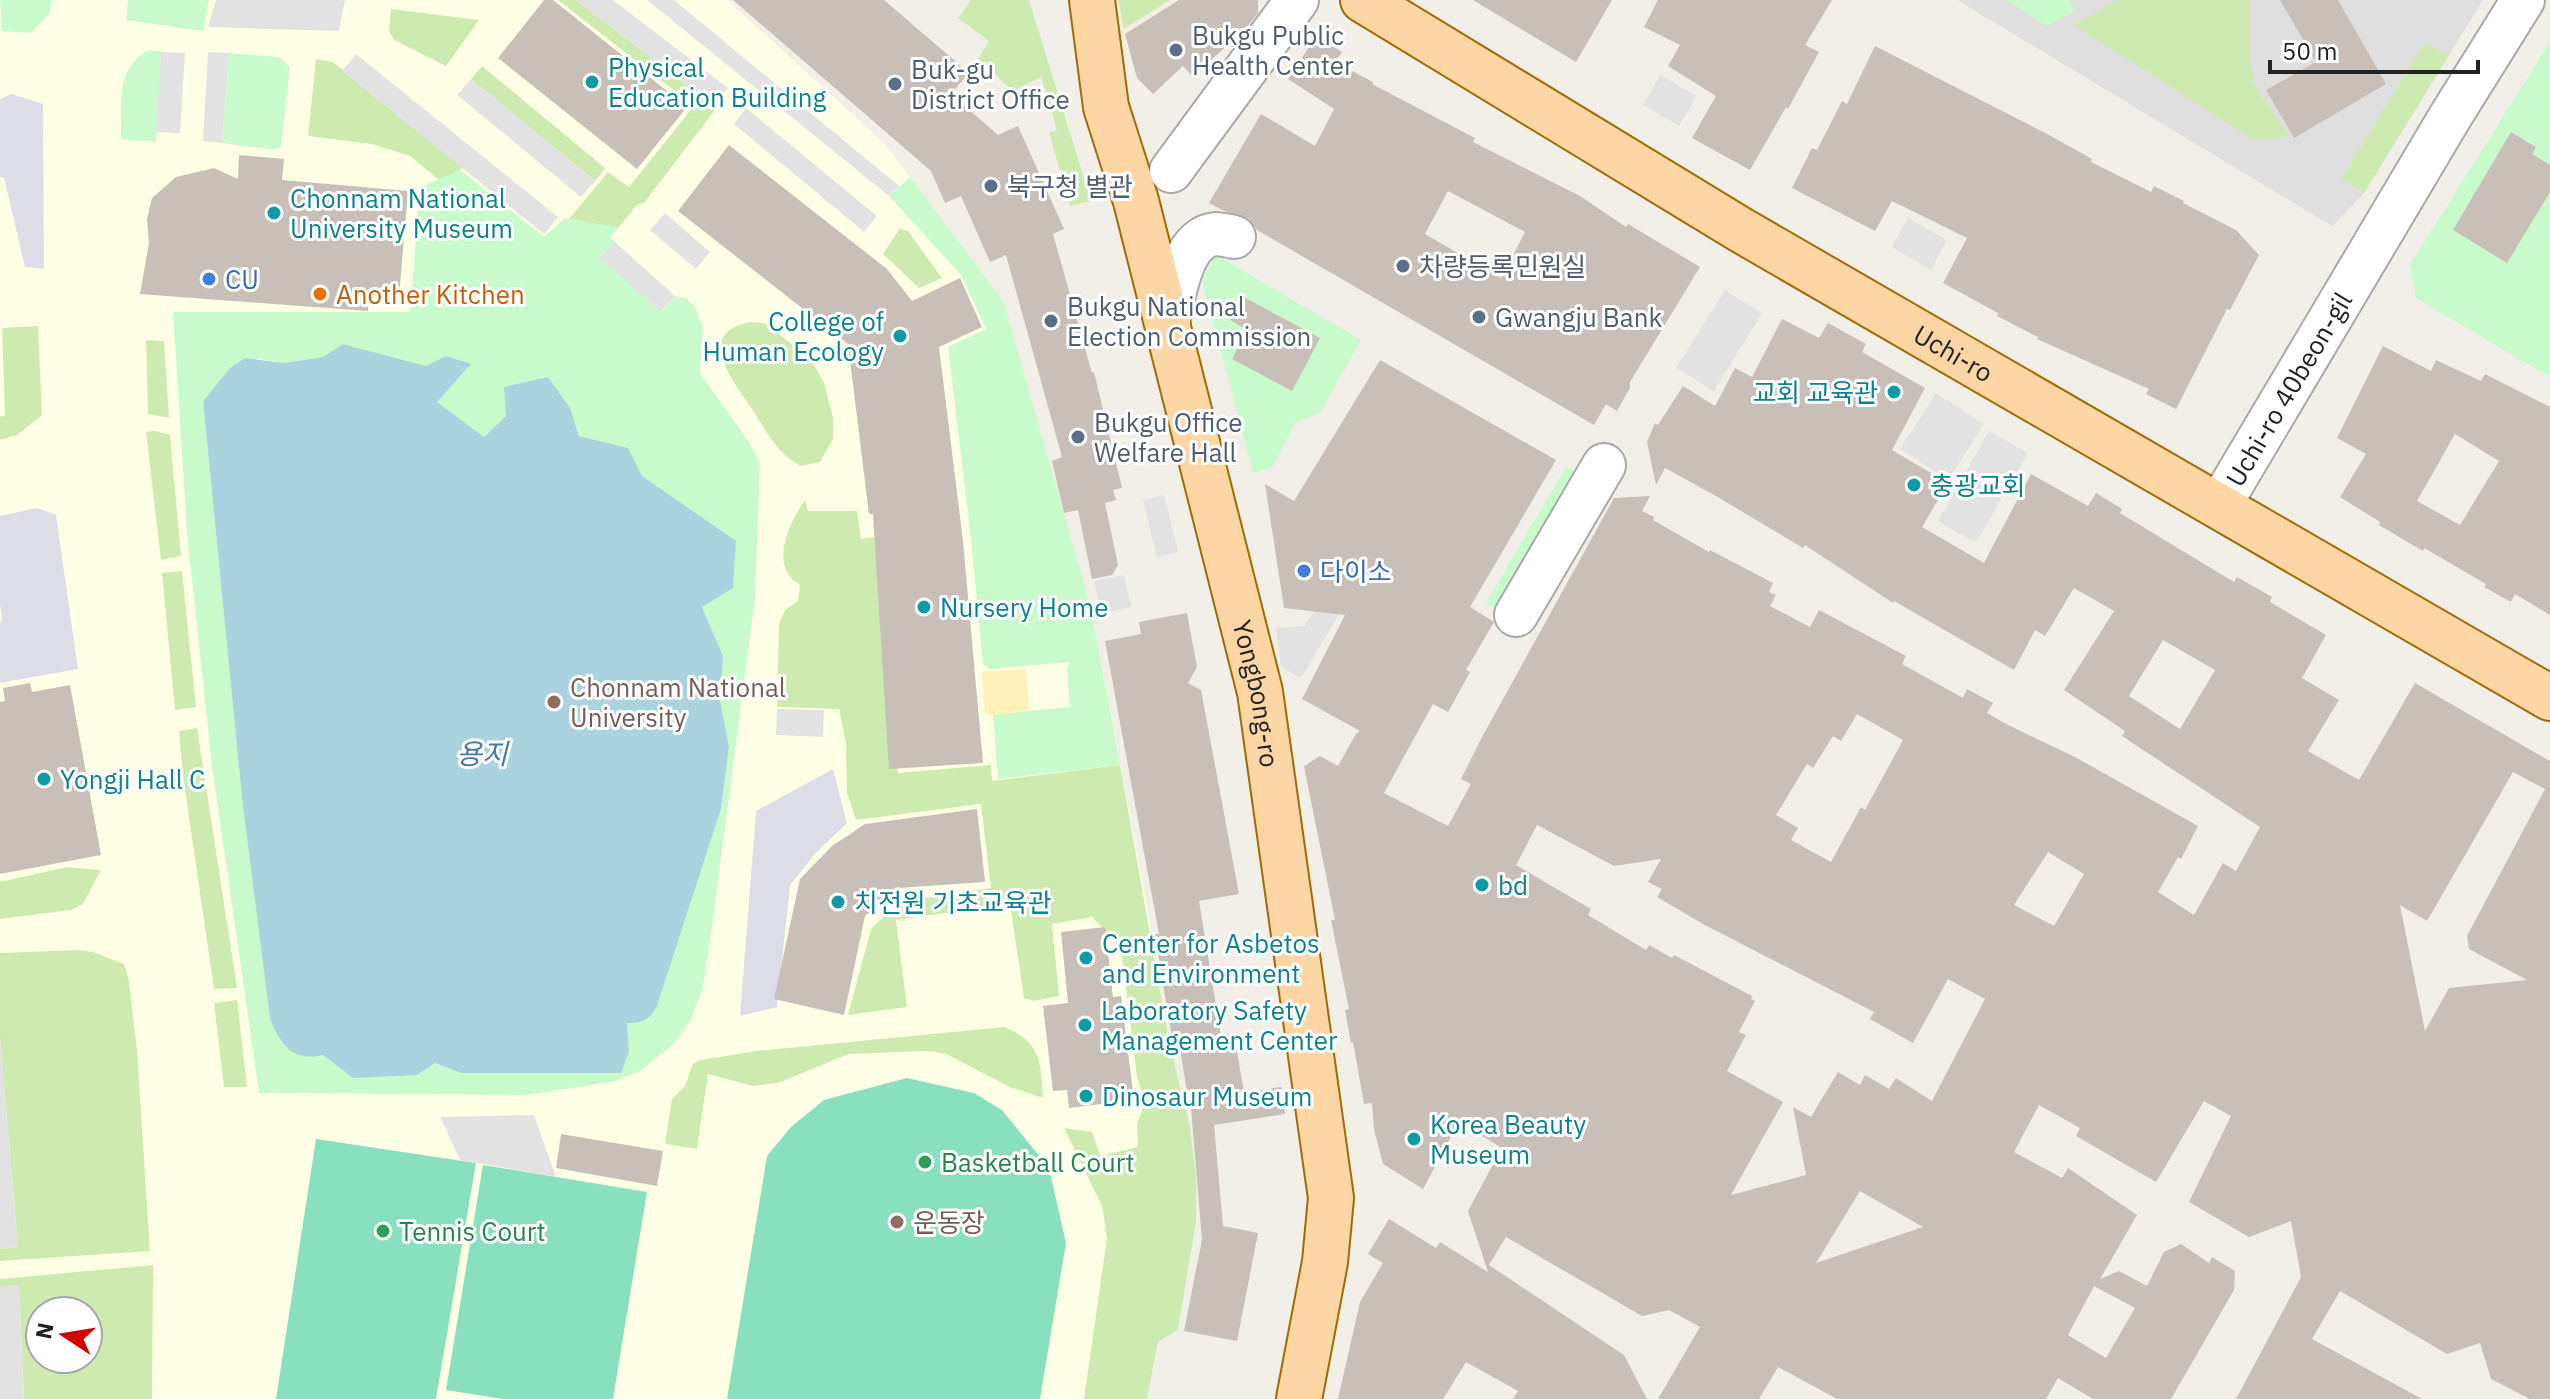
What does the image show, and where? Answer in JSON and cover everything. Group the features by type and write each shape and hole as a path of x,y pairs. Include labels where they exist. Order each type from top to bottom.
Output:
{"main road":[{"path":"1063,0 1085,48 1106,107"},
{"name":"Yongbong-ro","path":"1092,0 1106,107 1136,201 1260,692 1331,1198 1325,1262 1299,1399"},
{"name":"Uchi-ro","path":"1363,0 1741,230 2550,698"}],"street":[{"path":"1171,171 1297,0"},
{"name":"Uchi-ro 40beon-gil","path":"2219,506 2523,0"},
{"path":"1168,325 1177,279 1186,258 1198,243 1214,234 1234,237"},
{"path":"1516,615 1604,465"}],"shaded area":[{"name":"Chonnam National University","path":"0,0 727,0 885,144 1004,302 1091,608 1169,1041 1190,1127 1196,1177 1196,1222 1178,1330 1158,1342 1147,1399 0,1399"},
{"path":"216,0 345,0 339,31 208,27"},
{"path":"576,0 613,0 728,88 714,106"},
{"path":"647,0 674,0 899,186 889,196"},
{"path":"1957,0 2483,0 2364,193 2332,226"},
{"path":"161,52 185,53 180,133 156,132"},
{"path":"208,52 229,53 222,143 203,141"},
{"path":"356,54 558,217 544,234 342,71"},
{"path":"1660,75 1697,96 1679,126 1643,105"},
{"path":"471,79 595,181 581,197 457,95"},
{"path":"11,94 43,104 44,269 25,267 4,178 0,177 0,99"},
{"path":"746,108 877,216 864,232 734,124"},
{"path":"665,213 710,252 696,269 650,230"},
{"path":"1908,218 1947,240 1931,270 1892,247"},
{"path":"615,242 675,296 660,312 600,258"},
{"path":"1725,290 1762,313 1714,391 1676,368"},
{"path":"1936,393 1984,424 1948,480 1900,449"},
{"path":"1989,431 2028,453 1976,543 1938,521"},
{"path":"1164,495 1178,552 1157,557 1143,500"},
{"path":"37,508 56,515 78,669 0,683 0,516"},
{"path":"1357,538 1378,549 1301,678 1281,667 1276,628 1305,626"},
{"path":"1124,575 1131,607 1101,614 1094,581"},
{"path":"777,709 824,710 823,737 776,735"},
{"path":"833,769 847,823 814,855 790,885 777,1007 740,1016 756,811"},
{"path":"0,1037 18,1247 0,1249"},
{"path":"534,1115 556,1177 460,1160 440,1117"},
{"path":"19,1285 24,1399 0,1399 0,1286"}],"green space":[{"path":"0,0 51,0 50,13 31,33 2,31"},
{"path":"128,0 209,0 203,31 126,20"},
{"path":"558,0 576,0 714,106 715,110 644,203 638,204 618,228 569,219 608,172 629,187 694,106"},
{"path":"971,0 1029,0 1091,201 1070,206 1049,132 1057,130 1041,77 1013,91 978,59 989,41 958,18"},
{"path":"1118,0 1170,0 1124,29"},
{"path":"2006,0 2069,0 2075,11 2047,26"},
{"path":"2118,0 2250,0 2250,63 2254,85 2290,137 2252,139 2074,25"},
{"path":"391,9 479,20 446,66 394,40 389,31"},
{"path":"2550,42 2550,377 2416,298 2410,265"},
{"path":"2424,43 2449,55 2364,193 2342,178"},
{"path":"149,50 161,52 156,142 121,139 121,100 125,77 138,58"},
{"path":"229,53 279,57 290,67 281,147 276,150 222,143"},
{"path":"316,59 333,62 462,167 460,170 439,180 410,156 372,144 308,136"},
{"path":"482,66 605,168 595,181 471,79"},
{"path":"460,170 544,237 565,218 618,228 610,237 615,242 600,258 661,312 675,296 686,298 695,307 703,328 700,373 749,442 760,463 755,598 703,987 691,1019 675,1043 640,1071 616,1081 528,1095 259,1093 212,766 187,532 173,312 410,312 420,187","holes":["343,344 426,366 446,356 470,364 437,402 484,437 506,416 570,408 579,436 628,448 641,476 735,541 702,607 723,656 720,700 729,747 721,809 657,1006 627,1022 629,1051 461,1073 435,1063 417,1075 323,1055 305,1055 279,1040 242,798 203,401 230,368 259,359 284,363 323,357"]},
{"path":"910,177 1004,302 1091,608 1120,765 998,779 993,715 1070,707 1067,668 1070,662 990,669 983,664 948,347 986,329 962,276 889,196"},
{"path":"900,228 908,231 942,278 919,288 883,254"},
{"path":"1216,255 1361,340 1320,413 1295,423 1273,467 1253,473 1202,280"},
{"path":"751,322 764,323 811,359 824,383 833,417 833,439 820,462 801,466 785,455 767,434 728,372 721,347 724,336 734,327"},
{"path":"38,326 42,415 17,435 0,440 0,417 5,415 2,328"},
{"path":"146,340 164,341 169,418 148,414"},
{"path":"146,432 170,435 181,556 161,560"},
{"path":"1566,467 1588,477 1507,615 1486,603"},
{"path":"805,500 808,511 857,511 861,539 887,535 898,773 991,765 992,781 1120,765 1169,1041 1190,1127 1196,1177 1196,1222 1178,1330 1158,1342 1147,1399 1084,1399 1107,1238 1102,1206 1064,1128 1092,1132 1100,1156 1138,1147 1137,1123 1145,1103 1137,1077 1121,948 1092,917 1052,924 1059,996 1034,1001 1024,998 1010,904 896,920 907,1007 848,1015 871,929 899,902 991,888 981,804 856,820 847,793 846,744 839,709 777,707 779,624 785,610 798,601 800,585 785,568 784,544"},
{"path":"182,571 196,707 175,710 162,573"},
{"path":"197,728 237,988 214,989 179,731"},
{"path":"67,867 101,870 83,904 71,910 0,919 0,882"},
{"path":"93,952 124,964 129,981 137,1050 150,1251 0,1261 0,1249 18,1247 0,1037 0,953"},
{"path":"237,1000 247,1087 224,1087 214,1003"},
{"path":"1004,1027 1025,1039 1037,1055 1043,1098 1010,1087 946,1054 927,1051 849,1054 778,1083 753,1086 708,1074 697,1149 665,1144 672,1099 685,1086 693,1064 700,1060 757,1051"},
{"name":"운동장","path":"907,1078 974,1093 1002,1110 1049,1168 1066,1243 1040,1399 727,1399 767,1156 791,1127 824,1100"},
{"name":"Tennis Court","path":"316,1139 476,1163 436,1399 276,1399"},
{"name":"Tennis Court","path":"483,1165 647,1192 613,1399 503,1399 446,1390"},
{"path":"153,1265 152,1399 24,1399 19,1286 0,1286 0,1279"}],"sand":[{"path":"1026,669 1029,713 985,715 982,672"}],"water":[{"name":"용지","path":"343,344 426,366 446,356 471,364 437,402 484,437 506,416 504,387 548,377 570,408 579,436 628,448 642,476 736,541 733,588 702,607 723,656 720,700 729,747 721,809 657,1006 645,1020 627,1023 629,1051 621,1073 461,1073 435,1063 417,1075 353,1078 323,1055 303,1056 289,1049 278,1036 270,1018 242,798 203,401 230,368 245,358 284,363 323,357"}],"building":[{"name":"Physical Education Building","path":"544,0 553,0 687,107 637,169 498,58"},
{"path":"733,0 884,0 969,73 951,94 998,135 1018,126 1064,229 1053,234 1094,372 1122,488 1113,490 1116,500 1105,503 1118,565 1112,575 1092,579 1078,510 1064,513 1052,461 1062,457 1006,255 990,262 961,196 945,203 931,171"},
{"name":"Bukgu Public Health Center","path":"1179,0 1258,0 1258,13 1193,77 1183,66 1153,94 1137,78 1125,34"},
{"path":"1473,0 1612,0 1576,62"},
{"path":"1658,0 1832,0 1805,45 1819,52 1750,170 1692,138 1716,96 1668,66 1680,45 1644,27"},
{"path":"2280,0 2338,0 2386,84 2294,138 2266,90 2316,62"},
{"path":"1316,36 1342,52 1335,62 1475,138 1473,142 1580,196 1626,227 1628,224 1700,267 1630,382 1630,388 1617,411 1606,404 1594,425 1257,230 1249,219 1209,203 1261,114 1315,146 1334,109 1288,79","holes":["1448,191 1525,232 1501,278 1425,234"]},
{"path":"1875,46 2049,135 2092,159 2091,162 2151,192 2154,186 2184,201 2236,230 2259,255 2230,310 2227,309 2176,409 2146,394 2149,389 2037,339 1943,283 1967,238 1892,201 1875,231 1792,188 1812,148 1817,150 1842,101 1847,104"},
{"path":"2511,132 2536,147 2532,154 2550,165 2550,192 2507,263 2453,230"},
{"name":"College of Human Ecology","path":"729,145 887,269 912,301 960,278 982,327 939,347 963,541 983,763 889,769 873,514 869,514 848,344 678,211"},
{"path":"239,155 284,159 282,180 408,191 399,297 369,295 368,311 140,294 149,243 147,219 152,198 176,177 214,168 238,179"},
{"path":"1240,295 1320,338 1292,391 1232,359 1247,330 1227,318"},
{"path":"1782,319 1819,338 1828,323 1866,344 1862,352 1925,388 1892,450 1948,483 1922,527 1984,563 2031,474 2088,506 2096,493 2122,509 2120,513 2234,582 2237,577 2272,597 2270,602 2326,635 2302,678 2339,700 2308,751 2359,780 2415,683 2550,761 2550,1399 2530,1399 2491,1379 2480,1343 2447,1354 2340,1291 2312,1339 2422,1399 2236,1399 2301,1277 2291,1221 2249,1237 2189,1202 2231,1116 2204,1101 2156,1182 2076,1136 2080,1128 2039,1105 2014,1152 2062,1178 2068,1168 2137,1215 2100,1279 2119,1271 2147,1286 2164,1252 2181,1244 2209,1263 2212,1257 2235,1271 2234,1290 2171,1399 2093,1399 2058,1378 2046,1399 1837,1399 1778,1367 1759,1399 1658,1399 1700,1327 1669,1310 1642,1316 1506,1237 1489,1265 1624,1355 1647,1399 1513,1399 1518,1391 1466,1362 1443,1399 1338,1399 1360,1302 1383,1263 1368,1254 1389,1219 1436,1248 1440,1242 1488,1272 1468,1211 1502,1148 1459,1122 1423,1189 1383,1164 1374,1129 1372,1103 1364,1104 1351,1043 1345,1010 1349,1009 1331,920 1335,920 1304,766 1320,756 1338,766 1360,731 1302,699 1345,615 1284,608 1265,484 1294,501 1380,360 1556,460 1470,607 1494,622 1466,670 1470,672 1448,712 1433,704 1384,793 1448,826 1471,784 1461,779 1481,739 1614,498 1650,496 1642,511 1654,517 1653,520 1773,583 1769,592 1776,595 1770,606 1810,627 1819,610 1906,656 1902,664 1963,698 1967,689 1993,703 1987,713 2006,724 2075,757 2198,826 2181,859 2178,857 2158,892 2194,915 2223,863 2236,871 2260,827 2122,736 2125,731 2064,690 2114,611 2074,588 2045,636 2035,630 2014,670 1893,603 1805,545 1803,548 1665,468 1656,485 1647,442 1655,423 1658,425 1683,386 1715,406 1735,368 1752,377","holes":["2163,640 2215,670 2180,729 2129,696","1857,714 1903,740 1865,810 1861,807 1831,862 1791,840 1798,828 1776,815 1807,764 1813,768 1833,736 1841,741","2513,772 2545,789 2467,936 2469,949 2527,980 2449,988 2425,1031 2400,905 2427,921","1537,825 1614,866 1661,859 1648,882 1662,889 1657,897 1874,1012 1870,1019 1913,1043 1948,979 1985,999 1932,1101 1896,1078 1889,1089 1865,1075 1860,1085 1838,1072 1811,1117 1793,1107 1806,1175 1731,1195 1783,1102 1727,1071 1746,1035 1739,1032 1755,1001 1751,999 1752,996 1674,955 1672,958 1649,945 1646,950 1588,915 1591,909 1516,865","2048,852 2084,874 2054,926 2014,905","1860,1191 1923,1227 1816,1263","2094,1286 2135,1308 2106,1358 2068,1335"]},
{"path":"2383,346 2431,371 2436,360 2481,381 2485,374 2550,407 2550,615 2515,594 2511,602 2484,587 2486,584 2379,525 2380,522 2340,497 2366,454 2337,438","holes":["2455,434 2499,461 2460,525 2417,501"]},
{"path":"1187,613 1197,667 1188,683 1201,690 1239,894 1199,901 1221,1036 1234,1033 1244,1093 1281,1087 1285,1114 1214,1125 1223,1226 1258,1233 1237,1341 1184,1331 1202,1240 1190,1096 1178,1037 1172,1038 1155,934 1159,934 1105,641 1141,634 1139,622"},
{"name":"Yongji Hall C","path":"30,683 32,692 70,685 101,855 0,874 0,702 5,701 3,688"},
{"name":"치전원 기초교육관","path":"977,809 985,882 898,888 865,916 844,1015 774,999 800,879 832,846 865,824"},
{"path":"1105,927 1113,997 1121,996 1134,1100 1069,1108 1067,1090 1053,1091 1043,1006 1068,1003 1061,932"},
{"path":"561,1134 663,1151 657,1186 556,1168"}],"place":[{"name":"Bukgu Public Health Center","path":"1176,50"},
{"name":"Physical Education Building","path":"592,82"},
{"name":"Buk-gu District Office","path":"895,84"},
{"name":"북구청 별관","path":"991,186"},
{"name":"Chonnam National University Museum","path":"274,213"},
{"name":"차량등록민원실","path":"1403,266"},
{"name":"CU","path":"209,279"},
{"name":"Another Kitchen","path":"320,294"},
{"name":"Gwangju Bank","path":"1479,317"},
{"name":"Bukgu National Election Commission","path":"1051,321"},
{"name":"College of Human Ecology","path":"900,336"},
{"name":"교회 교육관","path":"1894,392"},
{"name":"Bukgu Office Welfare Hall","path":"1078,437"},
{"name":"충광교회","path":"1914,485"},
{"name":"다이소","path":"1304,571"},
{"name":"Nursery Home","path":"924,607"},
{"name":"Chonnam National University","path":"554,702"},
{"name":"Yongji Hall C","path":"44,779"},
{"name":"bd","path":"1482,885"},
{"name":"치전원 기초교육관","path":"838,902"},
{"name":"Center for Asbetos and Environment","path":"1086,958"},
{"name":"Laboratory Safety Management Center","path":"1085,1025"},
{"name":"Dinosaur Museum","path":"1086,1096"},
{"name":"Korea Beauty Museum","path":"1414,1139"},
{"name":"Basketball Court","path":"925,1162"},
{"name":"운동장","path":"897,1222"},
{"name":"Tennis Court","path":"383,1231"}]}
